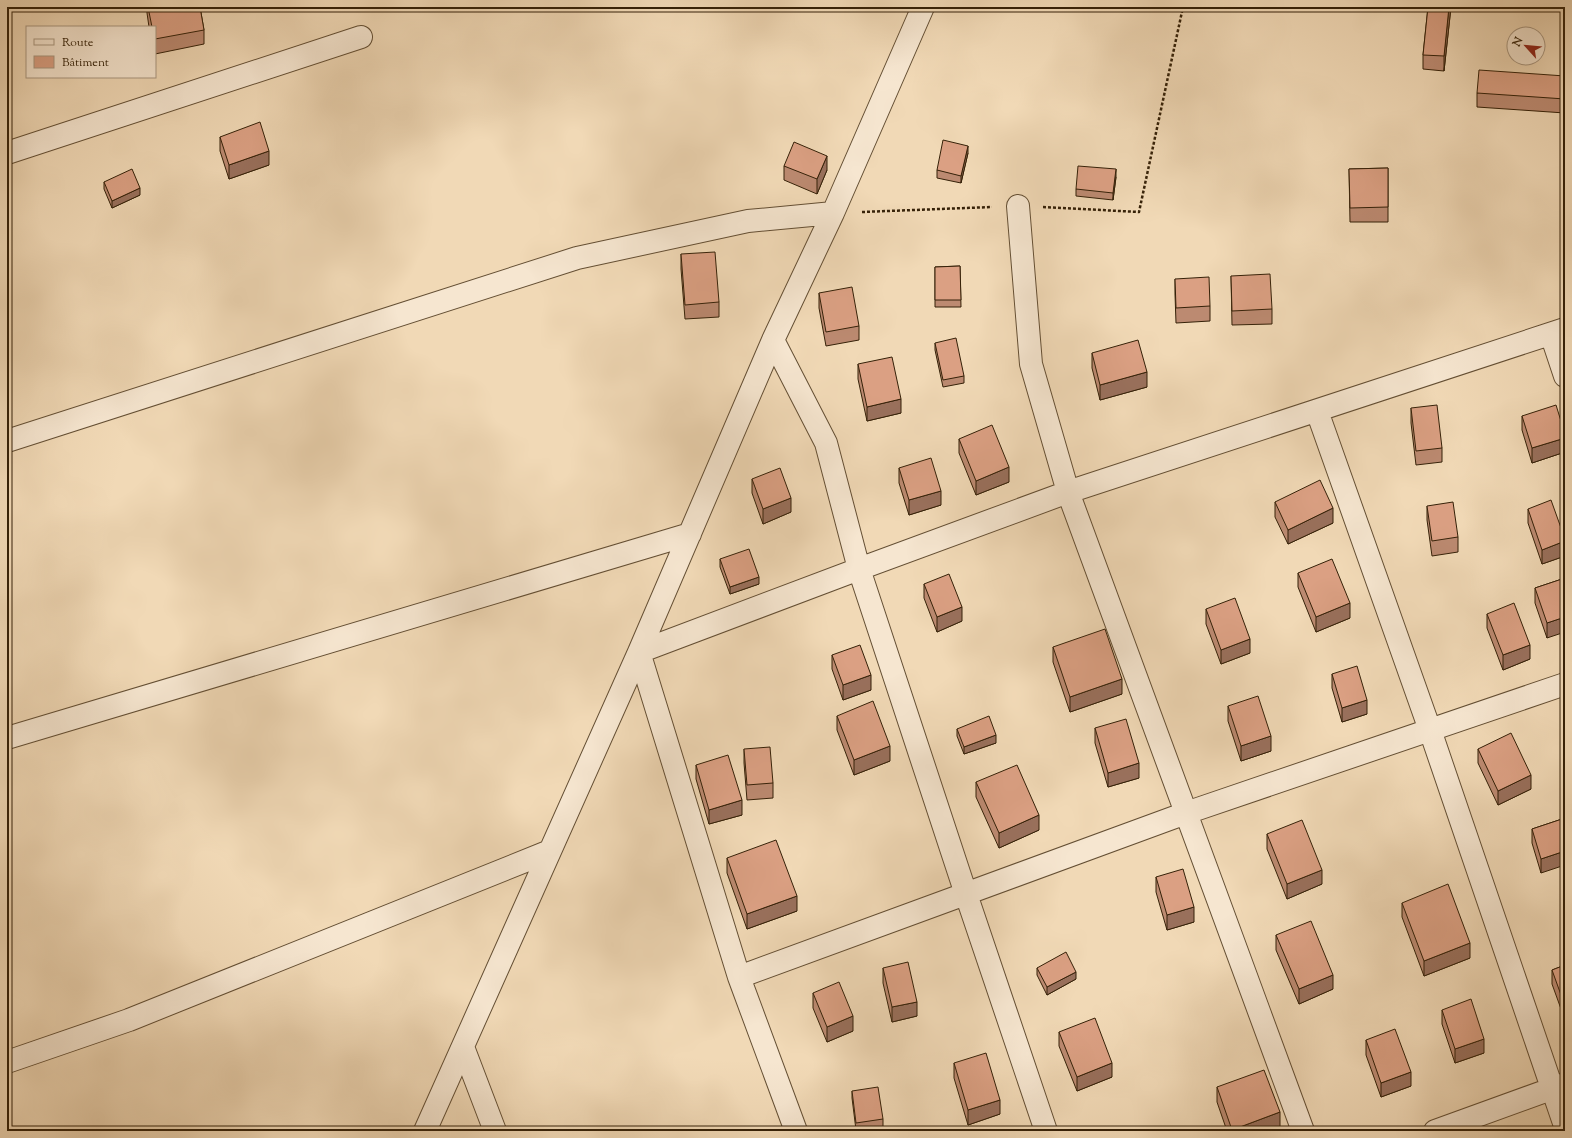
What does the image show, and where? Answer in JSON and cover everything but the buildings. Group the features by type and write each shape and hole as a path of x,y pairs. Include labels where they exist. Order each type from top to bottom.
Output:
{"street":[{"path":"425,1131 639,652 774,340 833,213 923,7"},
{"path":"7,153 361,37"},
{"path":"1018,206 1031,364 1068,492 1303,1131"},
{"path":"7,441 577,258 748,220 833,213"},
{"path":"639,652 1068,492 1558,332 1565,376"},
{"path":"774,340 826,443 859,569 1046,1131"},
{"path":"1317,410 1430,730 1559,1087 1565,1126"},
{"path":"7,738 690,534"},
{"path":"639,652 739,977 796,1131"},
{"path":"739,977 1186,813 1565,684"},
{"path":"7,1062 129,1020 550,851"},
{"path":"463,1046 495,1131"},
{"path":"1435,1131 1559,1087"}],"path":[{"path":"833,213 1018,206 1138,212 1183,7"}]}
